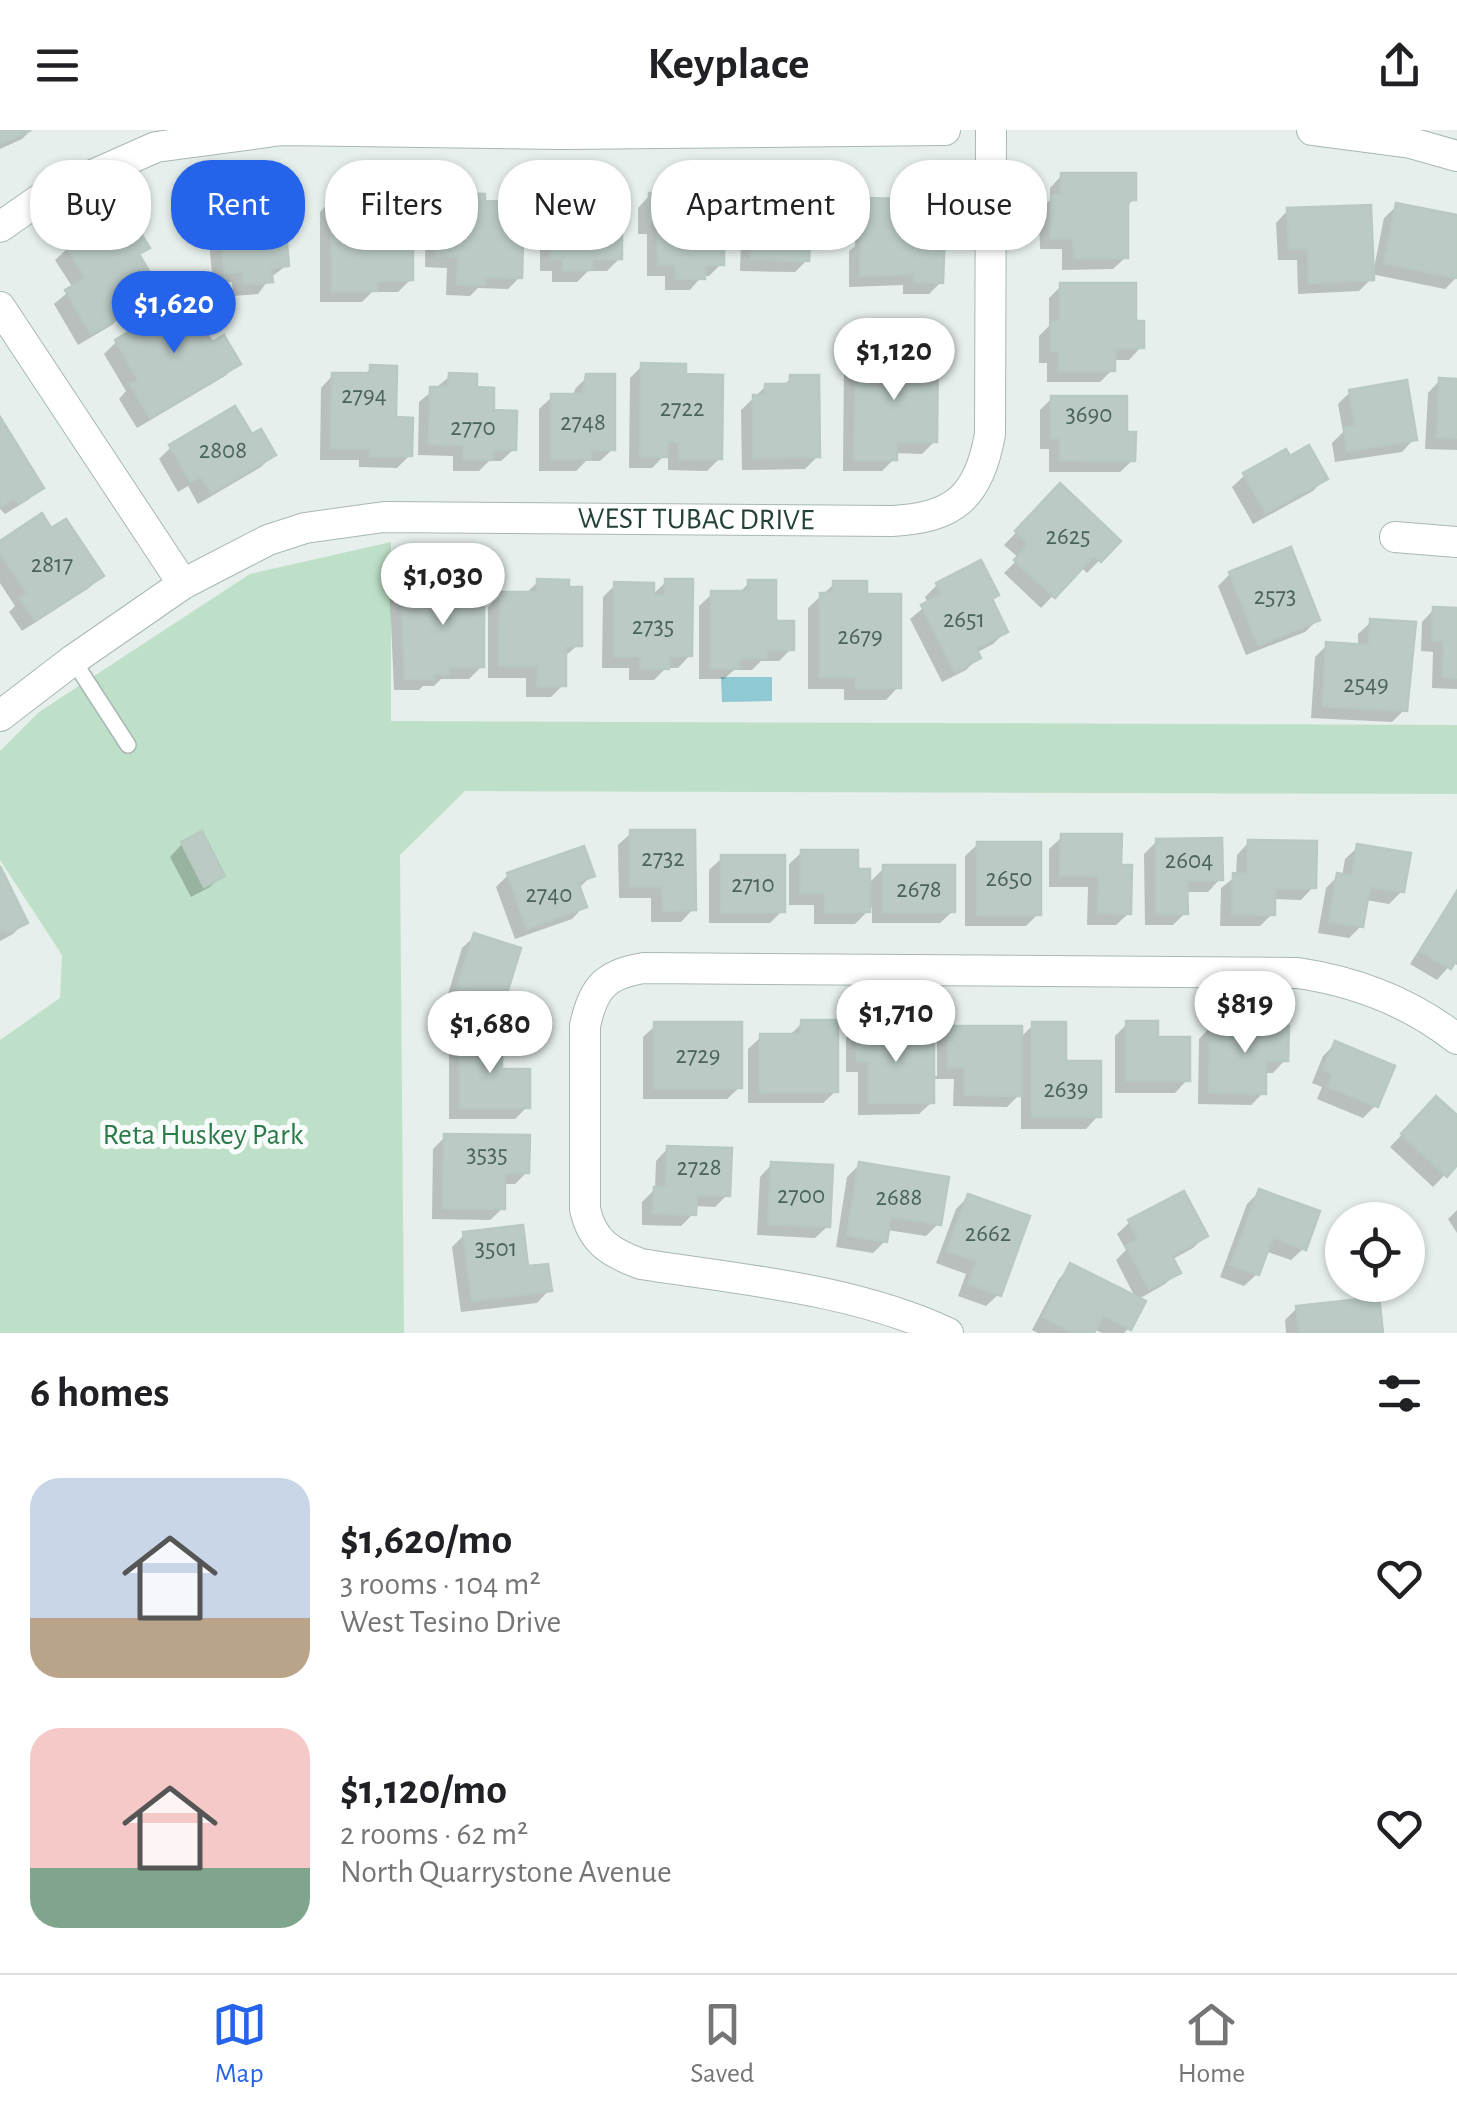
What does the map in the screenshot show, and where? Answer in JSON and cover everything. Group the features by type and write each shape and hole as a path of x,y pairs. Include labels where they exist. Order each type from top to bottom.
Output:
{"street":[{"path":"0,226 42,197 156,147 282,130 619,134 945,130"},
{"name":"WEST TUBAC DRIVE","path":"0,716 184,584 268,540 304,528 384,517 892,521 919,520 946,512 963,497 985,460 990,434 991,130"},
{"path":"1312,130 1411,143 1457,156"},
{"path":"0,308 184,584"},
{"path":"1394,537 1457,542"},
{"path":"948,1333 883,1308 823,1293 641,1264 616,1255 598,1240 589,1227 585,1209 585,1026 590,1004 601,985 621,972 644,968 1283,972 1328,978 1386,996 1414,1009 1457,1040"}],"lane":[{"path":"73,660 128,745"}],"green space":[{"name":"Reta Huskey Park","path":"391,542 391,721 1457,725 1457,794 465,791 400,855 404,1333 0,1333 0,1040 60,998 62,955 0,860 0,751 39,712 250,574"}],"water":[{"path":"721,677 772,677 772,701 722,702"}],"building":[{"path":"0,130 31,130 0,144"},
{"path":"1061,173 1136,173 1136,200 1128,200 1128,258 1074,258 1073,238 1051,238 1051,195 1061,195"},
{"path":"478,194 485,194 485,201 498,201 498,250 523,250 522,278 485,277 485,285 457,284 458,256 436,256 436,250 478,250"},
{"path":"870,198 890,199 890,250 944,250 943,283 914,282 914,274 860,276 861,250 870,250"},
{"path":"1396,203 1457,215 1457,278 1384,263"},
{"path":"1371,205 1374,280 1309,283 1308,249 1289,249 1287,208"},
{"path":"68,250 146,250 139,254 149,271 114,292 127,313 91,334 65,290 86,278"},
{"path":"223,250 288,250 289,266 271,268 273,282 244,284 243,271 225,273"},
{"path":"332,250 413,250 413,280 377,281 377,291 332,291"},
{"path":"551,250 622,250 622,259 592,259 592,270 563,270 563,259 551,259"},
{"path":"658,250 724,250 724,265 705,265 705,279 676,279 676,265 658,265"},
{"path":"751,250 809,250 809,261 751,259"},
{"path":"1060,283 1136,283 1136,321 1144,321 1144,348 1115,348 1115,371 1059,371 1059,351 1051,351 1051,321 1060,321"},
{"path":"193,294 204,313 197,317 212,342 224,335 241,364 150,418 130,384 138,380 115,340"},
{"path":"856,350 884,351 884,361 914,361 914,351 938,351 937,442 897,442 897,460 854,460"},
{"path":"641,363 686,364 686,374 723,375 722,459 679,459 679,442 667,441 667,457 640,457"},
{"path":"370,365 397,366 396,417 413,418 412,456 370,456 370,449 331,448 332,373 370,373"},
{"path":"449,373 477,374 477,387 494,388 494,410 517,411 516,450 494,450 493,460 464,459 464,445 429,444 430,387 448,387"},
{"path":"586,374 615,374 615,450 591,450 591,459 551,459 551,394 583,394"},
{"path":"790,375 819,375 820,457 753,458 753,395 765,395 765,384 790,384"},
{"path":"1439,378 1457,379 1457,438 1437,437"},
{"path":"1407,380 1417,440 1347,451 1344,428 1355,426 1349,390"},
{"path":"1051,396 1127,396 1127,432 1136,432 1135,461 1060,460 1060,438 1051,438"},
{"path":"235,406 252,434 261,429 276,455 211,493 201,476 191,482 169,445"},
{"path":"0,417 44,488 18,504 14,498 0,507"},
{"path":"1309,445 1328,479 1266,513 1243,473 1286,449 1290,456"},
{"path":"1060,483 1121,541 1101,562 1094,556 1055,598 1014,560 1029,544 1015,531"},
{"path":"42,513 51,528 66,519 104,576 35,621 20,598 27,593 0,553 0,541"},
{"path":"1291,547 1320,620 1258,645 1229,572"},
{"path":"981,560 999,595 992,599 1008,632 976,648 981,658 955,672 921,605 941,594 936,583"},
{"path":"537,579 569,580 569,587 582,587 582,646 566,646 566,686 537,686 538,666 499,666 500,592 537,592"},
{"path":"665,579 693,579 692,656 669,656 669,669 640,668 641,656 614,656 614,582 654,583 654,596 665,596"},
{"path":"441,580 472,580 472,585 484,585 484,667 449,667 449,674 434,674 434,679 405,679 401,584 432,585 432,599 441,599"},
{"path":"748,580 776,580 776,621 794,621 794,650 767,650 767,658 739,658 739,668 711,668 711,591 748,591"},
{"path":"833,581 867,581 867,594 901,594 901,688 856,688 856,677 820,677 820,593 833,593"},
{"path":"1433,607 1457,608 1457,678 1443,677 1444,640 1432,640"},
{"path":"1370,619 1416,622 1407,711 1323,706 1326,642 1369,645"},
{"path":"630,830 695,830 696,910 663,911 662,886 630,886"},
{"path":"202,831 225,876 204,887 181,842"},
{"path":"1061,834 1122,834 1121,865 1132,865 1131,914 1098,913 1099,876 1060,875"},
{"path":"1222,838 1223,880 1187,880 1188,914 1156,914 1156,839"},
{"path":"1248,840 1317,841 1316,888 1275,888 1275,915 1232,914 1233,873 1247,874"},
{"path":"977,842 1041,842 1041,915 977,915"},
{"path":"1357,844 1411,853 1404,892 1370,887 1363,927 1329,921 1337,873 1352,876"},
{"path":"584,846 595,876 578,882 587,907 527,929 507,873"},
{"path":"801,850 858,850 858,869 870,869 870,912 825,912 825,893 800,893"},
{"path":"721,855 785,855 785,912 721,912"},
{"path":"883,865 955,865 955,912 883,912"},
{"path":"0,866 28,923 7,933 5,929 0,932"},
{"path":"1457,891 1457,959 1451,969 1420,951"},
{"path":"474,933 521,948 500,1016 453,1001"},
{"path":"801,1020 838,1020 838,1092 760,1092 760,1034 801,1034"},
{"path":"1126,1021 1158,1021 1158,1037 1190,1037 1190,1081 1126,1081"},
{"path":"654,1022 742,1022 742,1088 654,1088"},
{"path":"1032,1022 1066,1022 1066,1061 1101,1061 1101,1117 1032,1117"},
{"path":"857,1023 901,1023 901,1043 934,1043 934,1103 869,1103 869,1061 857,1061"},
{"path":"1210,1024 1289,1026 1288,1061 1266,1061 1266,1094 1209,1092"},
{"path":"948,1026 1022,1026 1022,1096 965,1095 965,1067 948,1067"},
{"path":"460,1035 502,1035 502,1069 530,1069 530,1108 460,1108"},
{"path":"1335,1041 1395,1066 1378,1107 1328,1087 1333,1074 1323,1070"},
{"path":"1436,1096 1457,1115 1457,1165 1447,1177 1401,1134"},
{"path":"444,1134 530,1135 529,1173 505,1173 505,1209 443,1208"},
{"path":"667,1146 732,1148 730,1196 697,1195 696,1215 653,1213 654,1187 666,1187"},
{"path":"771,1162 833,1165 830,1227 768,1224"},
{"path":"859,1162 949,1177 941,1225 891,1217 887,1242 847,1235"},
{"path":"1259,1189 1320,1211 1306,1250 1273,1237 1259,1275 1231,1265"},
{"path":"1184,1191 1208,1236 1172,1256 1181,1273 1149,1289 1126,1246 1138,1239 1128,1220"},
{"path":"968,1194 1030,1216 1001,1296 969,1284 977,1261 947,1251"},
{"path":"523,1225 528,1266 548,1264 552,1291 472,1301 463,1232"},
{"path":"1070,1263 1146,1301 1131,1330 1103,1315 1094,1333 1074,1333 1043,1317"},
{"path":"1380,1302 1383,1333 1299,1333 1296,1306"}]}
